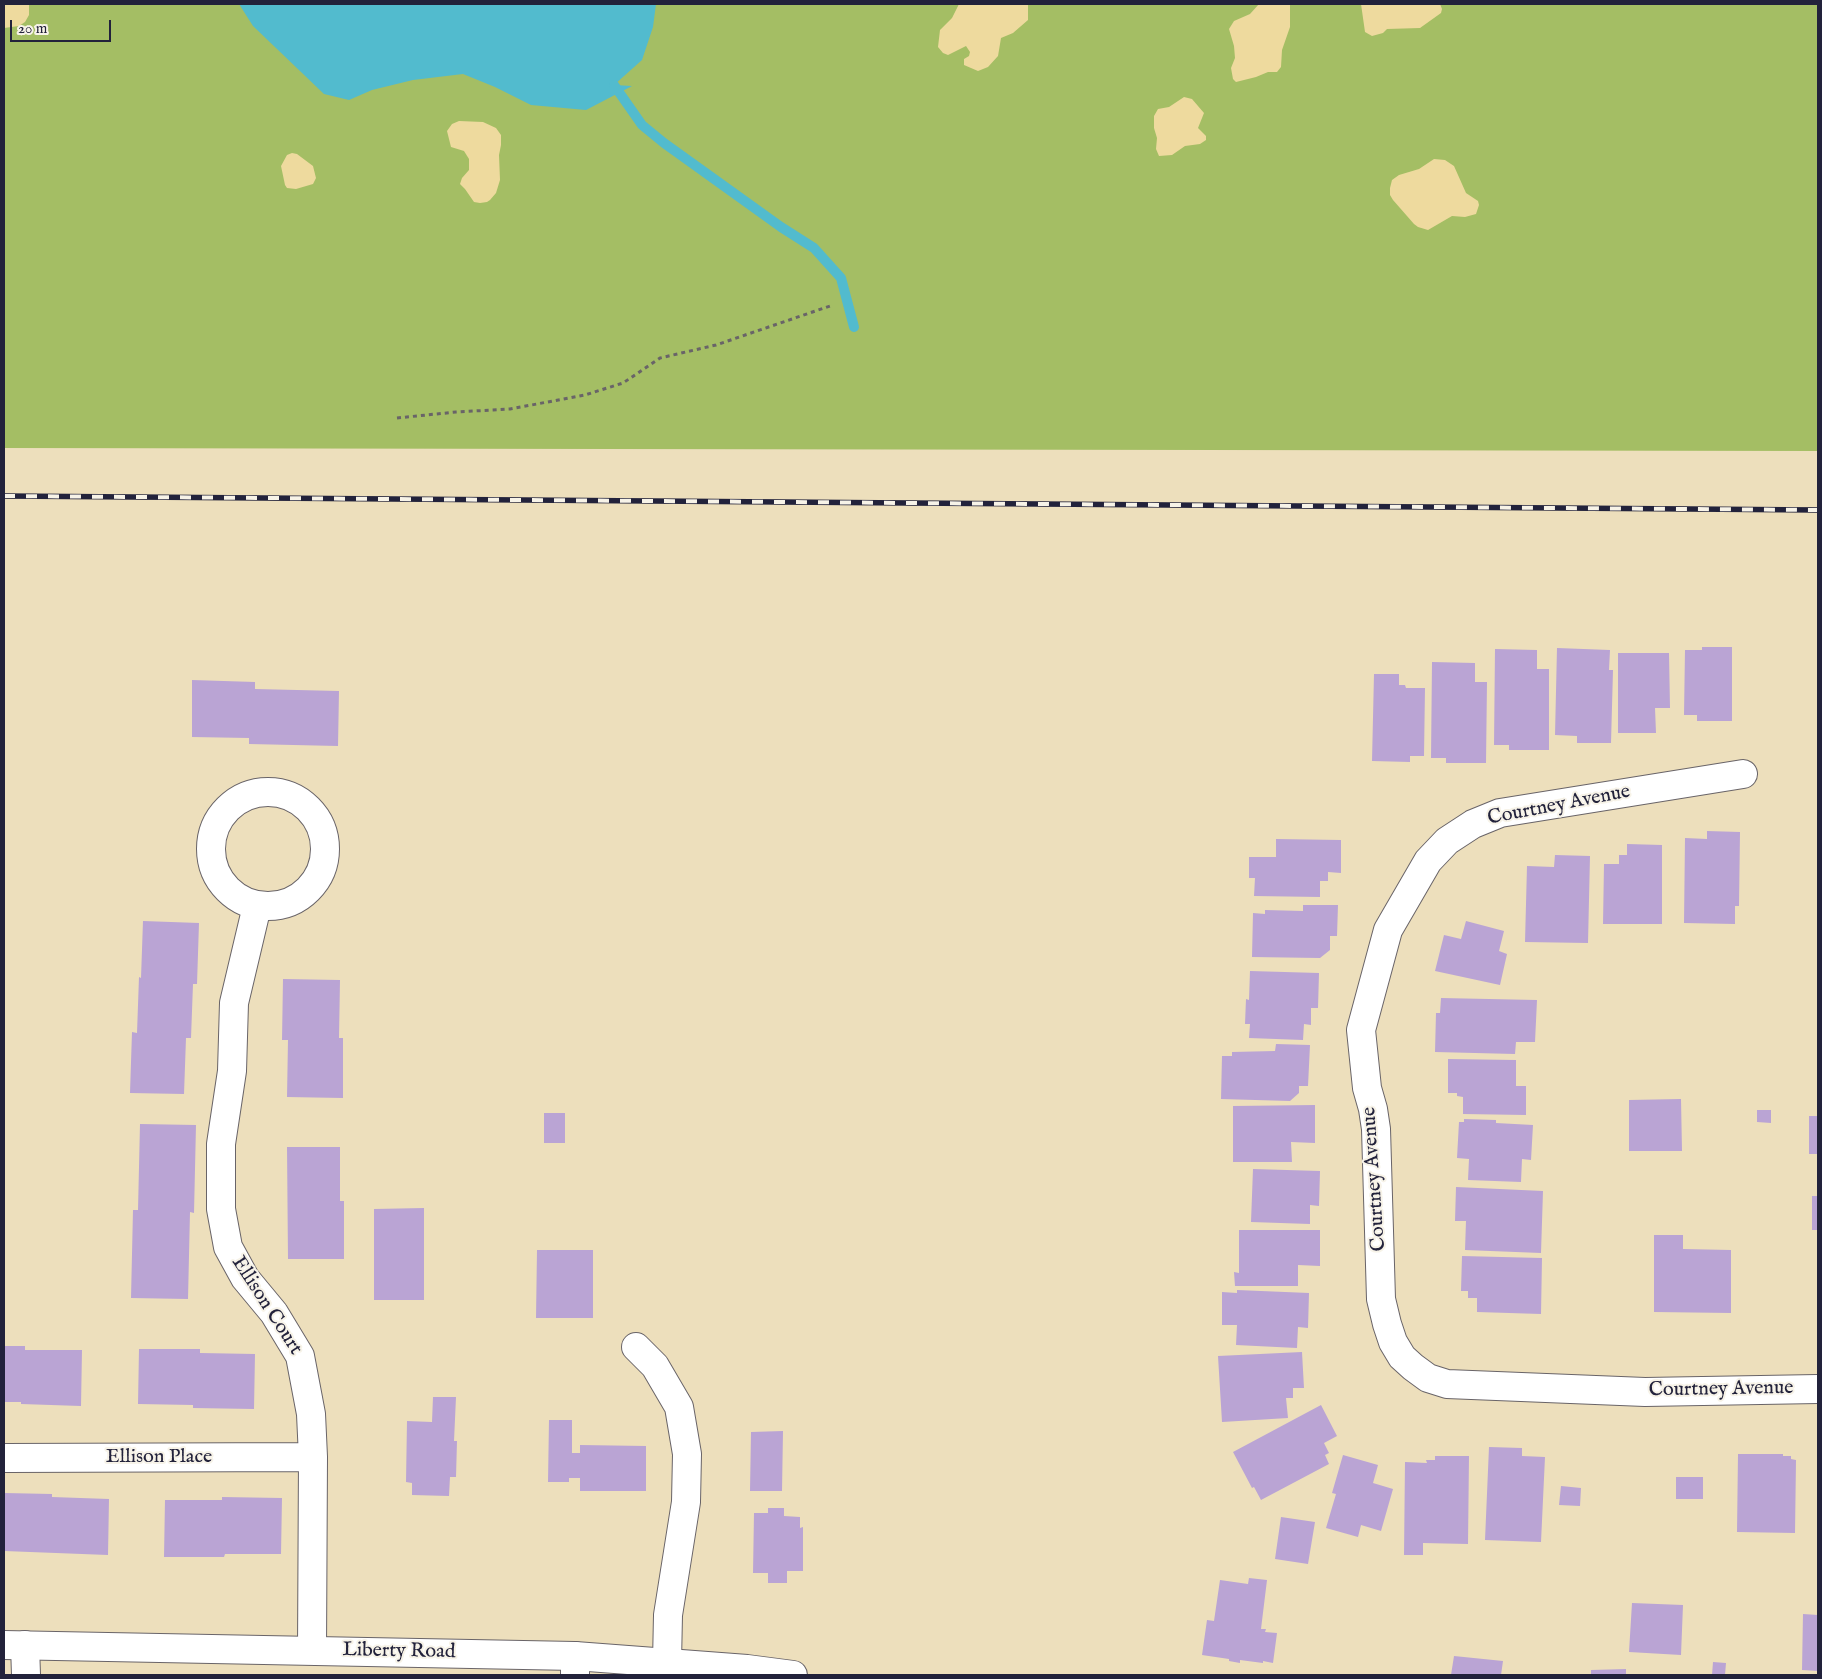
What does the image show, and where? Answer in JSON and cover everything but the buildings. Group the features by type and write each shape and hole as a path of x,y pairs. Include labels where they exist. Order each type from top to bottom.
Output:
{"street":[{"name":"Courtney Avenue","path":"1743,774 1500,813 1473,824 1446,841 1428,861 1388,930 1361,1030 1367,1088 1376,1129 1381,1299 1393,1342 1402,1357 1428,1378 1447,1384 1645,1392 1818,1388"},
{"path":"261,791 279,792 298,799 313,812 323,830 326,850 322,870 312,886 296,899 277,906 258,906 240,899 226,889 216,874 211,856 211,838 218,821 228,806 244,796 261,791"},
{"name":"Ellison Court","path":"258,906 234,1004 232,1071 221,1144 221,1209 228,1247 245,1278 274,1313 300,1356 311,1414 313,1457 312,1650"},
{"path":"636,1347 655,1366 679,1407 687,1454 686,1502 668,1615 667,1662"},
{"name":"Ellison Place","path":"6,1458 313,1457"},
{"path":"14,1645 26,1675"},
{"name":"Liberty Road","path":"14,1645 312,1650 575,1666 667,1662 793,1675"}],"path":[{"path":"397,418 456,412 510,410 585,395 623,384 660,358 716,345 830,306"}],"green space":[{"path":"4,4 1818,4 1818,451 4,448"}],"sand":[{"path":"4,4 29,4 29,15 25,22 19,26 4,28"},
{"path":"959,4 1028,4 1028,20 1013,33 1001,38 998,56 988,67 978,71 964,65 964,59 969,56 970,52 966,46 948,55 943,53 938,47 940,30 952,18"},
{"path":"1259,4 1290,4 1290,27 1282,50 1281,67 1277,72 1268,72 1236,82 1233,79 1231,68 1235,58 1229,29 1234,21 1250,14"},
{"path":"1361,4 1440,4 1442,9 1441,13 1420,28 1387,29 1383,33 1372,36 1365,32"},
{"path":"1184,97 1192,99 1204,113 1198,128 1206,136 1206,140 1200,144 1185,146 1172,155 1159,156 1156,149 1157,138 1154,128 1154,116 1158,109 1169,107"},
{"path":"459,121 483,122 496,128 501,135 499,155 500,180 496,193 487,202 474,202 460,184 462,178 469,170 469,159 464,151 451,147 447,131 452,124"},
{"path":"297,154 313,166 316,178 313,184 296,189 287,188 281,166 287,155"},
{"path":"1434,159 1445,160 1454,166 1466,193 1478,201 1479,205 1476,214 1465,217 1452,216 1428,230 1414,224 1393,200 1390,195 1390,188 1392,180 1399,175 1419,169"}],"water":[{"path":"239,4 656,4 653,27 642,60 614,85 632,86 586,110 531,105 463,74 413,80 372,90 349,100 324,94 253,26"}],"waterway":[{"path":"614,85 642,125 664,143 781,227 814,248 841,278 854,327"}],"railway":[{"path":"4,496 1818,510"}]}
